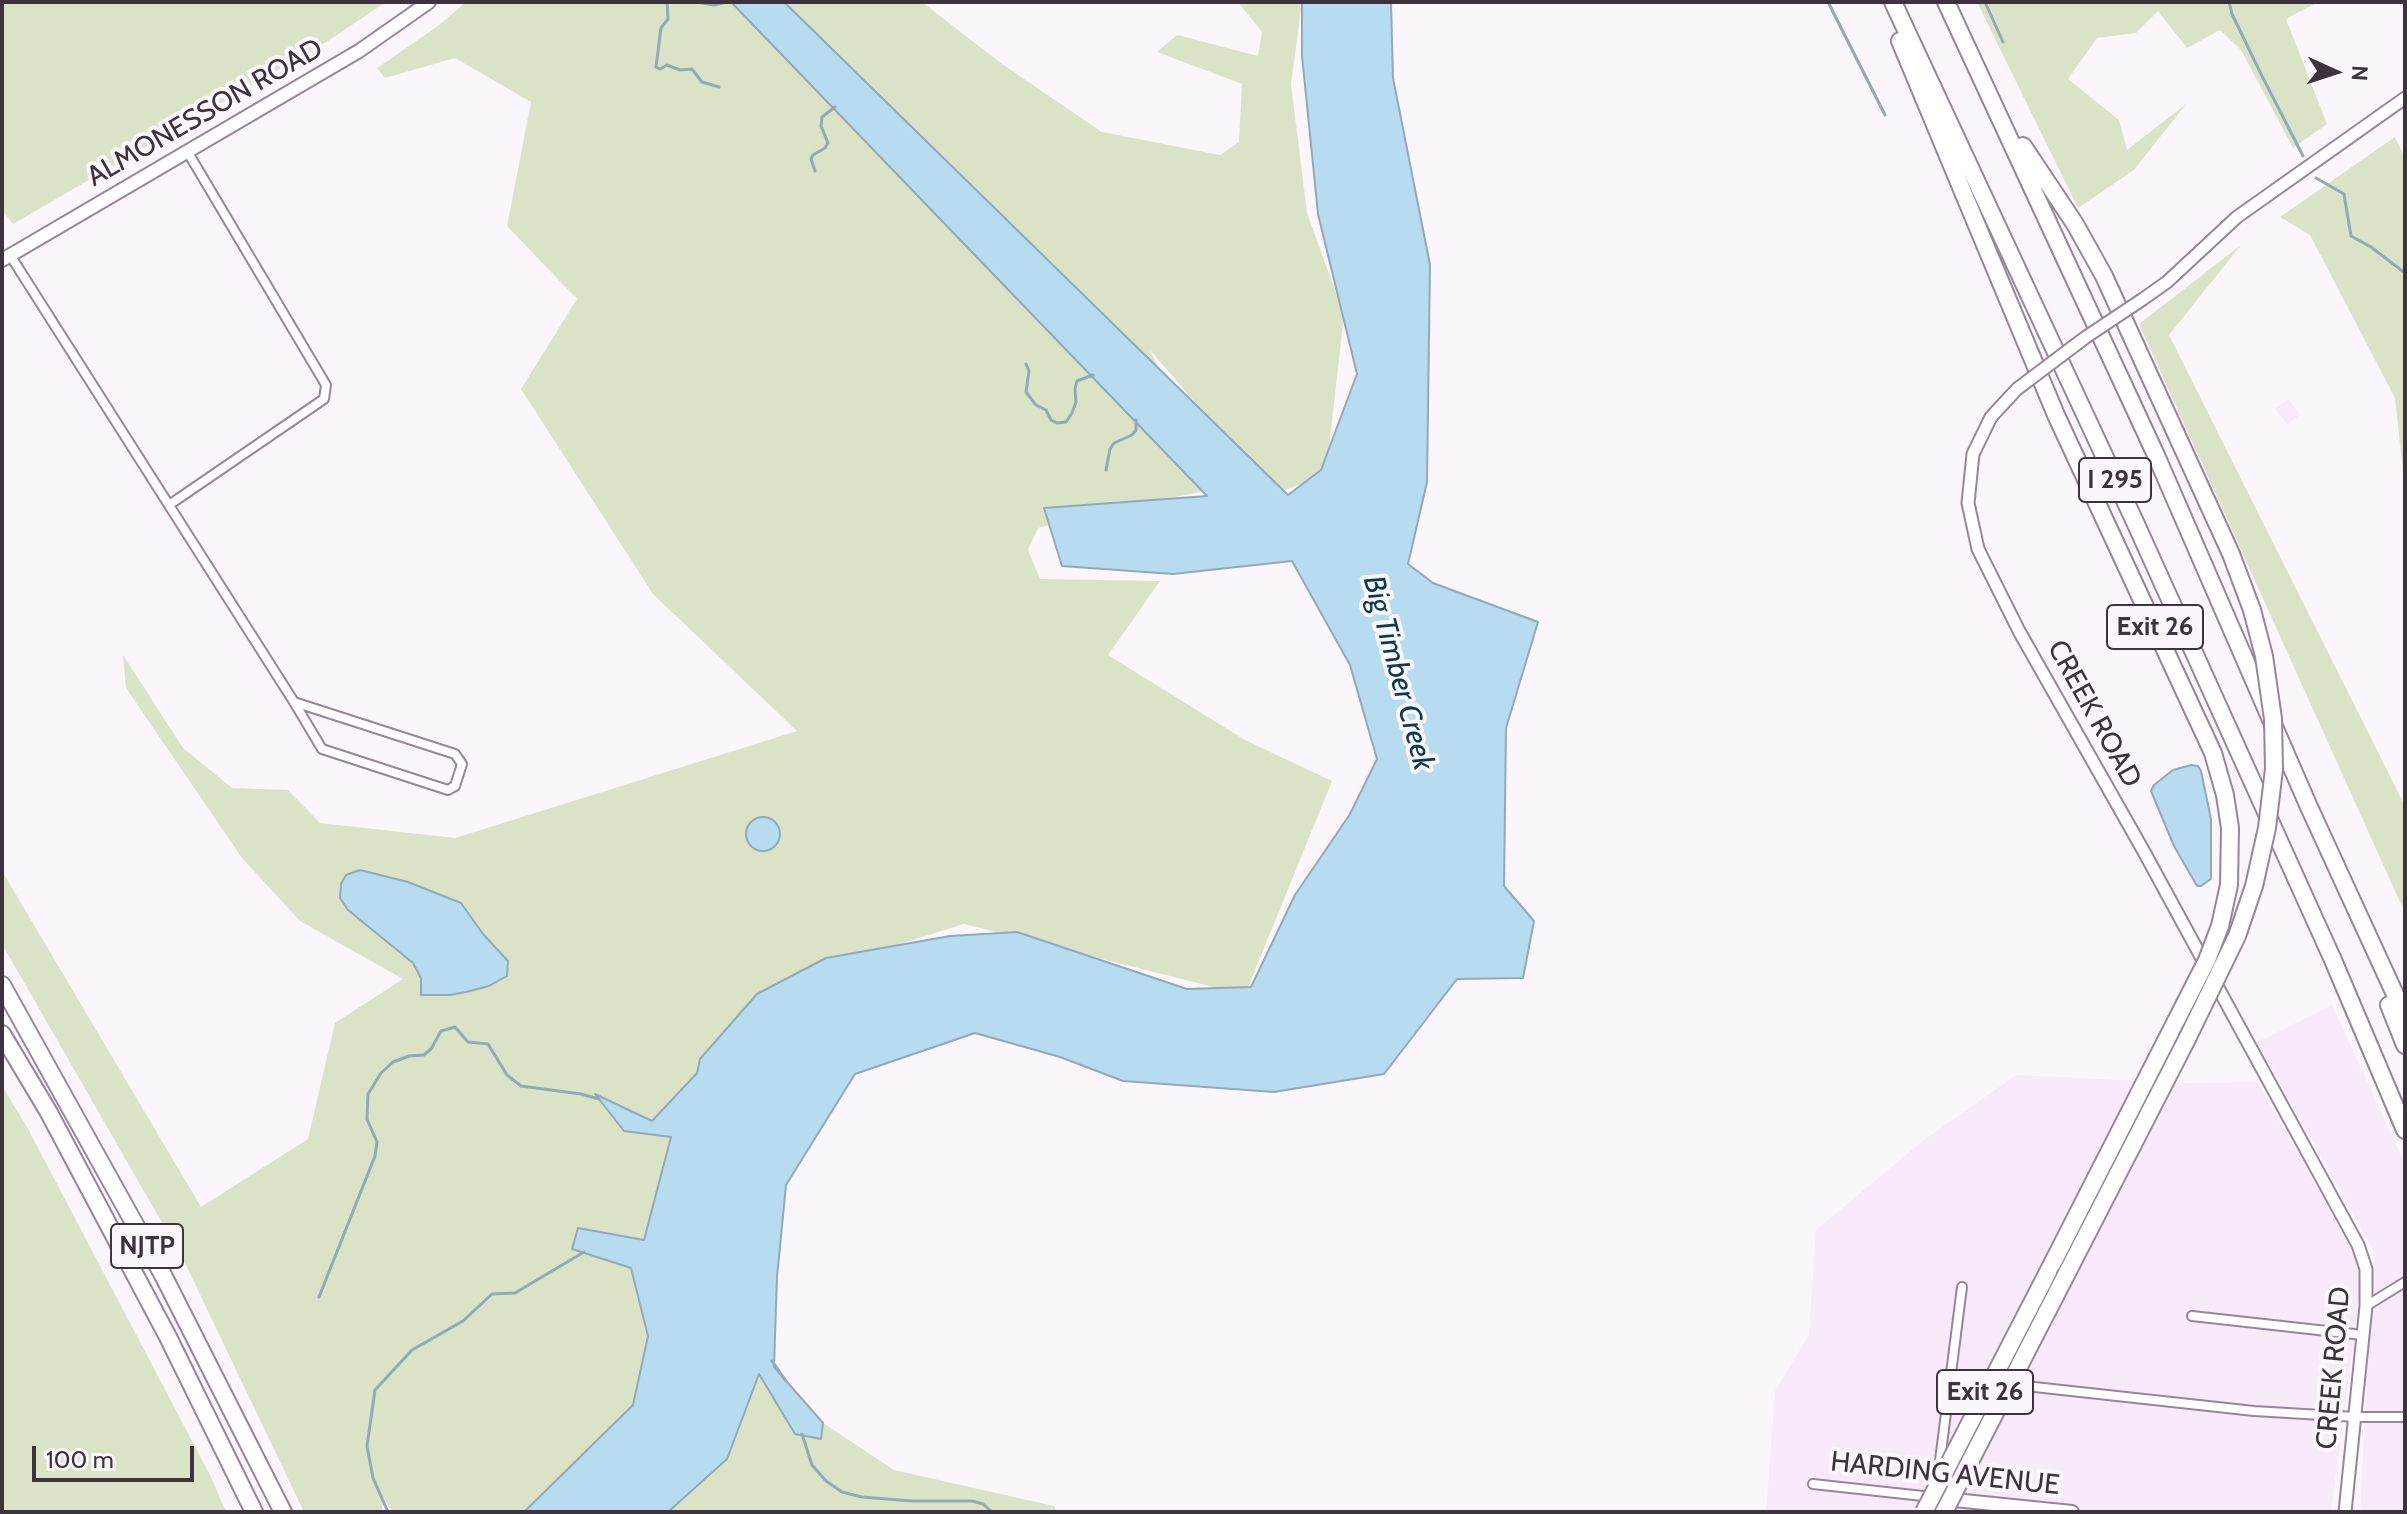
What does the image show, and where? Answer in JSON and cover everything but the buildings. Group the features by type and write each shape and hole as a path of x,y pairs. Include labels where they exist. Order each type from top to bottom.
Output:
{"highway":[{"name":"Exit 26","path":"1883,2 2056,415 2213,753 2225,795 2230,828 2229,885 2220,926 2207,960 1924,1512"},
{"name":"I 295","path":"1893,2 2128,508 2333,960 2405,1130"},
{"name":"I 295","path":"1946,2 2155,453 2309,807 2405,1016"},
{"path":"1938,1507 2067,1273 2242,924 2258,875 2274,769 2273,719 2264,656 2252,610 2231,554 2090,249 1981,76"},
{"path":"2309,807 2405,1045"},
{"path":"2333,960 2405,1104"},
{"name":"NJTP","path":"2,985 163,1275 283,1512"},
{"name":"NJTP","path":"2,1034 48,1111 168,1337 254,1512"}],"main road":[{"name":"ALMONESSON ROAD","path":"6,258 359,51 429,2"},
{"name":"HARDING AVENUE","path":"1938,1507 2072,1512"}],"street":[{"name":"CREEK ROAD","path":"2345,1512 2366,1306 2366,1269 2358,1245 2143,850 2019,631 1978,549 1968,503 1973,454 1991,417 2017,389 2167,282 2237,217 2405,98"},
{"path":"169,505 324,399 326,385 187,151"},
{"path":"6,258 169,505 322,749 448,790 455,786 462,764 455,754 294,702"},
{"path":"2366,1306 2405,1282"},
{"path":"1938,1507 1962,1287"},
{"path":"2192,1316 2363,1335"},
{"path":"1951,1378 2254,1411 2405,1417"},
{"name":"HARDING AVENUE","path":"1813,1484 1938,1507"}],"shaded area":[{"path":"2288,399 2300,415 2287,424 2275,409"},
{"path":"2332,1005 2405,1164 2405,1512 2360,1512 2374,1252 2257,1042"},
{"path":"2016,1075 2184,1083 2258,1082 2355,1256 2361,1283 2331,1512 1766,1512 1775,1391 1809,1335 1816,1230 1924,1140"}],"green space":[{"path":"2,2 386,2 328,41 13,224 2,210"},
{"path":"466,2 922,2 1002,64 1102,132 1220,155 1239,142 1242,84 1157,52 1177,35 1258,56 1262,32 1238,2 1302,2 1291,84 1307,213 1344,315 1326,475 1274,494 1150,350 1217,489 1111,509 1038,528 1028,550 1040,579 1160,581 1108,655 1245,740 1332,781 1245,995 964,924 800,975 697,1073 652,1121 597,1096 624,1131 671,1137 644,1240 578,1229 572,1249 631,1267 648,1335 633,1405 524,1512 393,1512 383,1497 382,1512 304,1512 184,1261 2,944 2,871 201,1207 308,1139 335,1023 403,979 300,921 242,858 126,688 123,655 183,748 232,788 288,790 320,823 455,838 797,731 653,594 521,389 577,299 507,226 531,102 455,58 385,78 377,68 438,26"},
{"path":"1977,2 2318,2 2286,19 2327,124 2293,148 2241,50 2220,30 2187,48 2158,11 2136,33 2097,38 2068,79 2119,120 2127,150 2186,104 2134,170 2078,208"},
{"path":"2395,137 2405,158 2405,491 2395,398 2310,235 2280,217"},
{"path":"2241,245 2169,335 2405,806 2405,913 2139,324"},
{"path":"2,1086 27,1127 210,1475 226,1512 2,1512"},
{"path":"759,1374 821,1439 823,1423 894,1470 1054,1506 1057,1512 668,1512 727,1459"}],"water":[{"name":"Big Timber Creek","path":"731,2 784,2 1288,495 1321,470 1357,374 1318,214 1302,56 1302,2 1391,2 1393,78 1430,265 1427,482 1408,564 1433,583 1538,622 1506,728 1504,886 1534,921 1523,978 1457,979 1384,1074 1274,1092 1123,1081 1060,1057 975,1033 855,1074 786,1185 777,1277 774,1367 823,1423 821,1439 795,1434 759,1374 727,1459 668,1512 524,1512 633,1405 648,1336 631,1268 572,1249 578,1228 644,1240 671,1137 624,1131 595,1094 652,1121 697,1073 700,1059 757,994 826,958 950,936 1017,932 1187,989 1251,987 1295,895 1350,814 1377,759 1350,665 1292,561 1173,574 1062,566 1044,508 1207,496"},
{"path":"2198,766 2201,771 2211,819 2211,879 2201,886 2197,886 2174,846 2151,791 2173,770"},
{"path":"763,817 775,822 780,834 775,846 763,851 751,846 746,834 751,822"},
{"path":"360,870 408,882 461,903 483,934 508,961 507,976 489,986 466,992 421,995 421,978 413,963 348,910 340,898 341,884 346,875"}],"waterway":[{"path":"667,2 668,19 661,28 656,67 660,69 667,65 680,70 692,69 702,82 719,87"},
{"path":"696,2 714,5 727,2"},
{"path":"1828,2 1885,115"},
{"path":"1985,2 2003,42"},
{"path":"2229,2 2232,14 2303,156"},
{"path":"815,171 811,159 828,143 821,126 822,117 835,107"},
{"path":"2316,178 2344,194 2351,236 2405,273"},
{"path":"1026,364 1029,371 1026,392 1057,423 1066,422 1072,413 1077,381 1093,375"},
{"path":"1106,470 1110,449 1114,443 1132,435 1136,430 1136,420"},
{"path":"319,1297 375,1156 377,1142 367,1119 368,1094 381,1073 393,1062 424,1055 441,1031 455,1027 468,1042 488,1044 507,1075 521,1086 599,1099"},
{"path":"388,1512 373,1478 367,1446 375,1390 412,1350 463,1321 492,1294 515,1293 584,1252"},
{"path":"772,1361 786,1381"},
{"path":"802,1434 812,1465 826,1481 842,1492 862,1497 912,1501 972,1501 983,1504 992,1512"}]}
